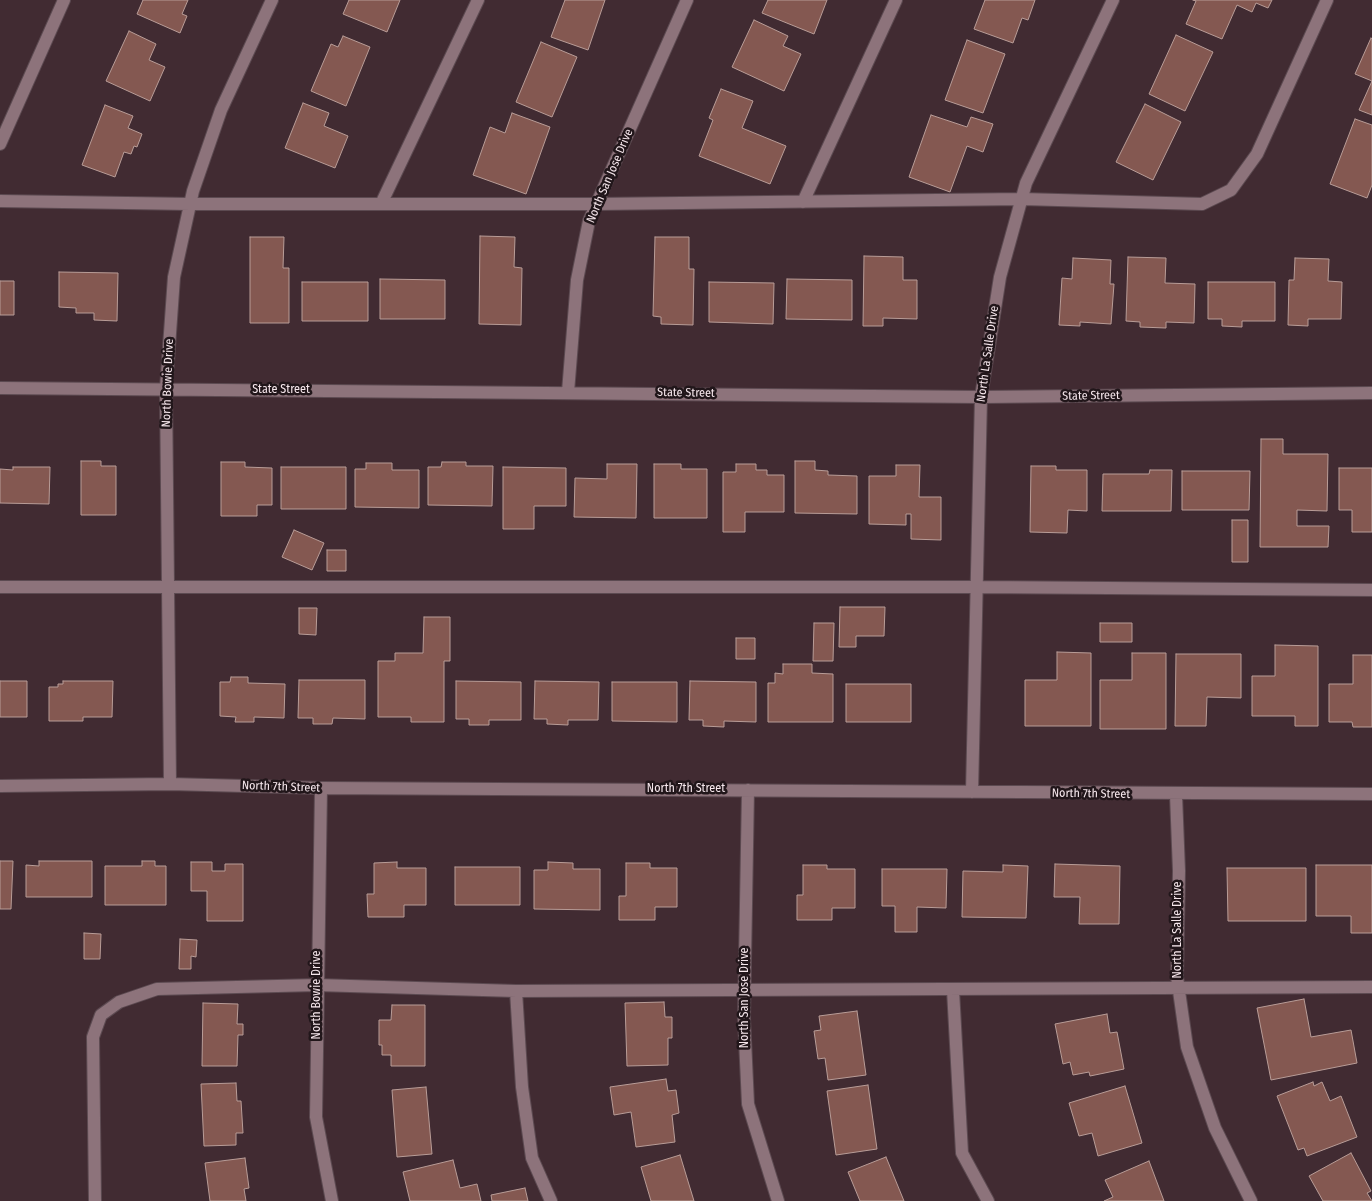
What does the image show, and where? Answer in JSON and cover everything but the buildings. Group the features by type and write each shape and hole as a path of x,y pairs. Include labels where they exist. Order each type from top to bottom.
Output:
{"street":[{"path":"0,144 64,0"},
{"name":"North Bowie Drive","path":"170,784 166,389 174,277 190,204 221,110 272,0"},
{"path":"381,204 478,0"},
{"name":"North San Jose Drive","path":"568,392 577,280 589,221 687,0"},
{"path":"803,202 896,0"},
{"name":"North La Salle Drive","path":"972,792 981,397 1000,277 1030,174 1113,0"},
{"path":"0,201 190,204 596,204 1022,199 1202,204 1231,190 1257,154 1328,0"},
{"name":"State Street","path":"0,388 981,397 1372,393"},
{"path":"0,588 977,587 1372,590"},
{"name":"North 7th Street","path":"0,786 170,784 321,788 1176,795 1372,794"},
{"name":"North Bowie Drive","path":"321,788 316,1117 332,1201"},
{"name":"North San Jose Drive","path":"748,790 744,991 748,1104 778,1201"},
{"name":"North La Salle Drive","path":"1176,795 1179,871 1179,988 1187,1047 1215,1128 1251,1201"},
{"path":"95,1201 93,1037 101,1015 119,1002 157,989 317,985 516,991 1372,987"},
{"path":"953,990 958,1124 962,1153 988,1201"},
{"path":"516,991 522,1087 532,1158 551,1201"}]}
